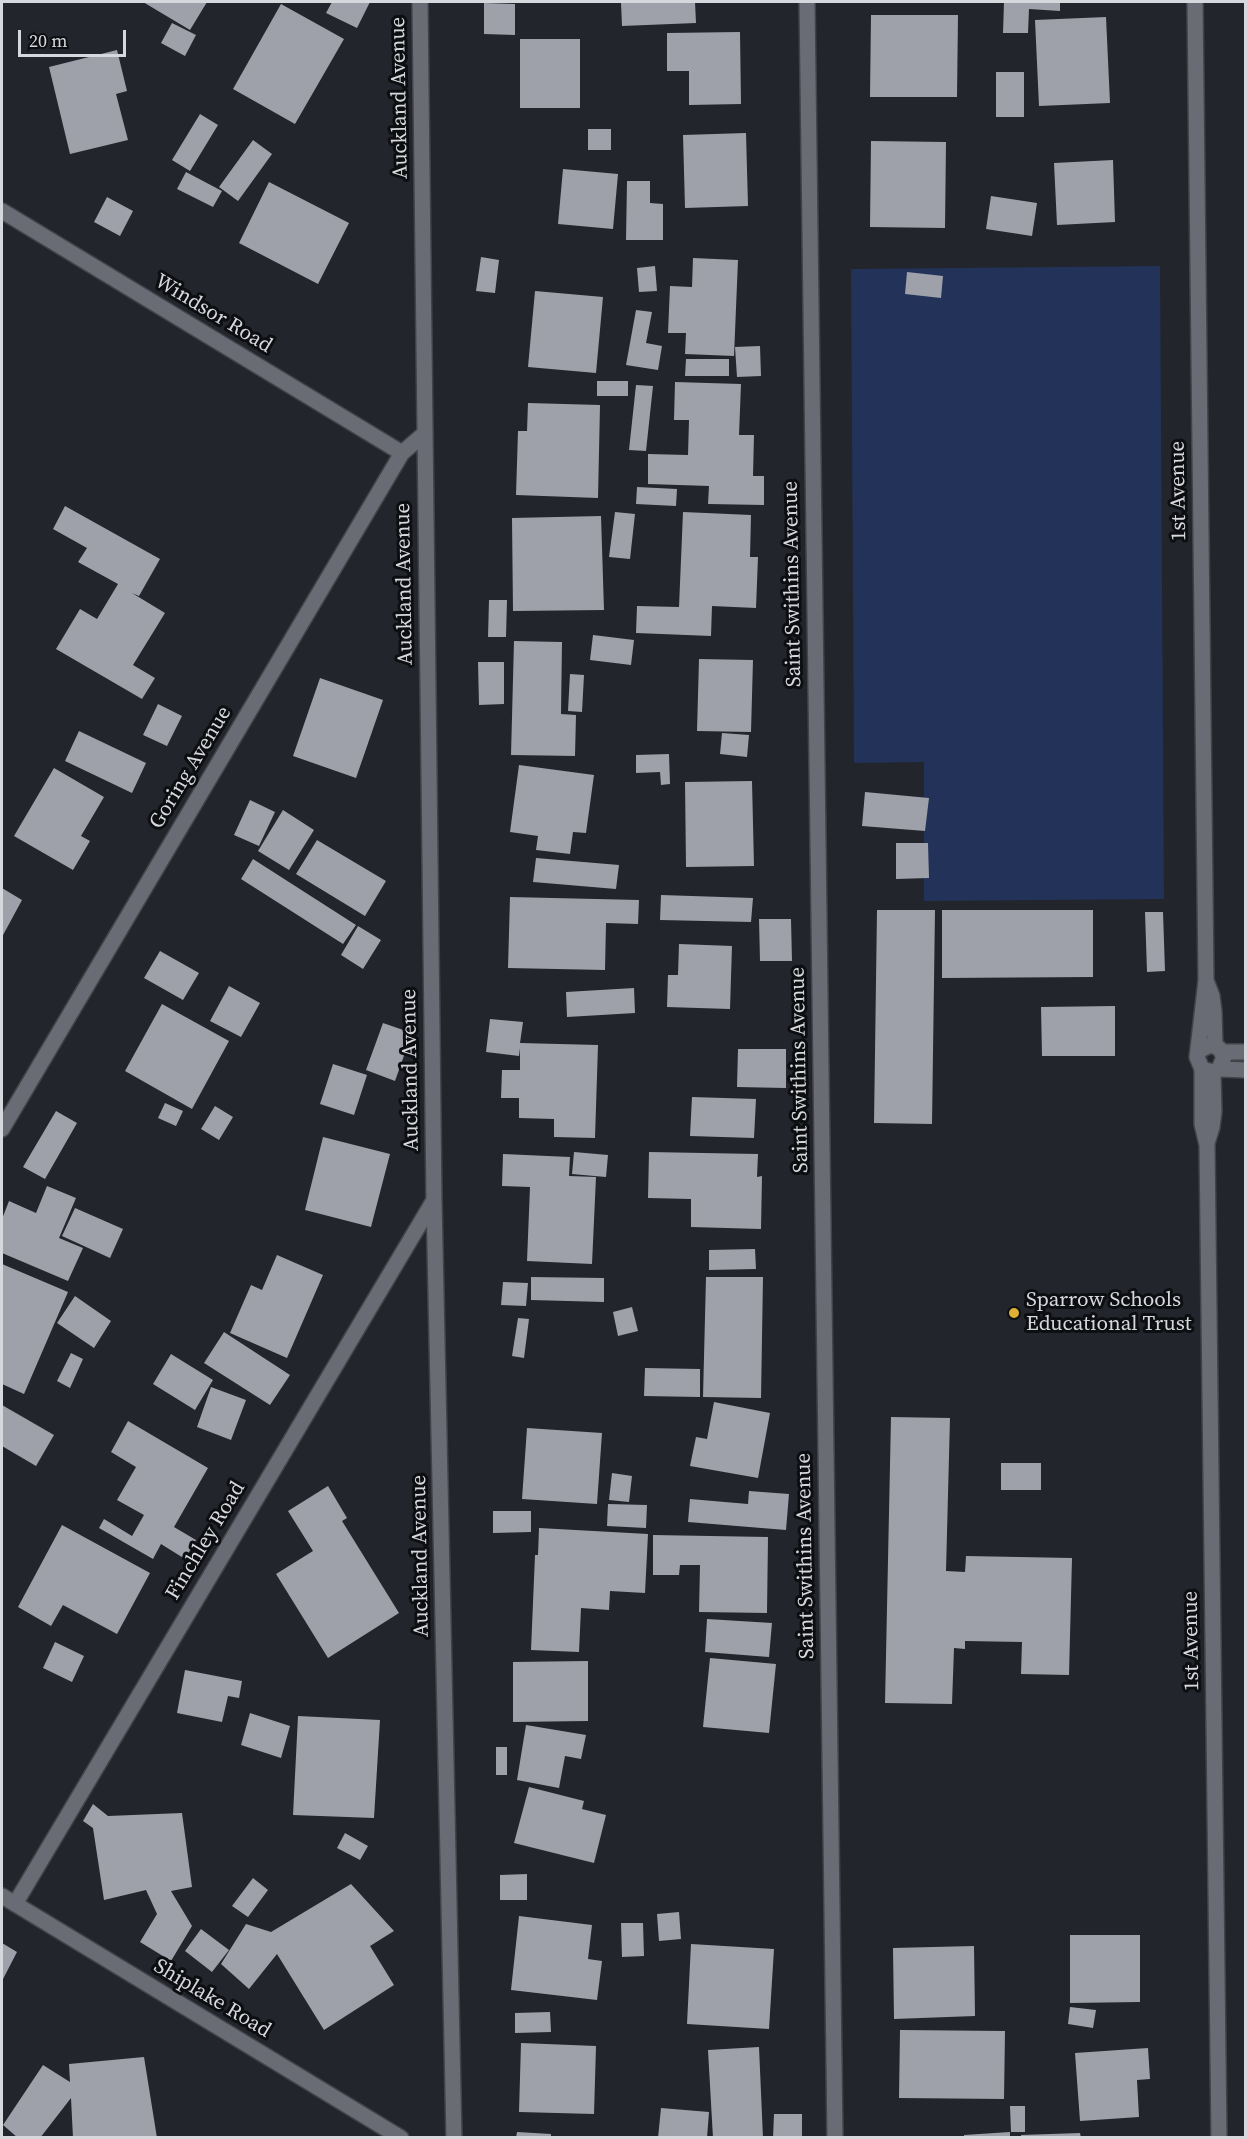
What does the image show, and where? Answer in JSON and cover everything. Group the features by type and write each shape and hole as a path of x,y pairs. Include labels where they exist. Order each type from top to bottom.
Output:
{"street":[{"name":"Auckland Avenue","path":"420,2 434,1200 454,2138"},
{"name":"Saint Swithins Avenue","path":"807,2 835,2138"},
{"name":"1st Avenue","path":"1195,2 1206,980 1197,1057 1211,1070"},
{"name":"Windsor Road","path":"2,211 402,453"},
{"name":"Goring Avenue","path":"2,1129 402,453 424,434"},
{"name":"1st Avenue","path":"1206,980 1212,996 1219,1049 1224,1057 1211,1070 1201,1115 1207,1145 1219,2138"},
{"path":"1199,1051 1204,1047 1245,1052"},
{"path":"1211,1070 1245,1070"},
{"name":"Finchley Road","path":"15,1904 434,1200"},
{"name":"Shiplake Road","path":"2,1896 402,2138"}],"shaded area":[{"path":"1160,266 1164,899 924,901 924,762 854,763 851,269"}],"building":[{"path":"143,2 207,2 190,30"},
{"path":"332,2 370,2 357,28 326,13"},
{"path":"695,2 696,23 622,26 621,3"},
{"path":"1004,2 1060,2 1060,11 1029,9 1028,33 1003,33"},
{"path":"484,3 515,4 515,35 484,34"},
{"path":"281,4 344,39 295,124 233,89"},
{"path":"871,15 958,15 957,97 870,97"},
{"path":"1106,17 1110,103 1039,106 1035,20"},
{"path":"172,23 196,35 185,56 161,43"},
{"path":"740,32 741,104 689,105 689,71 667,71 667,33"},
{"path":"520,39 580,39 580,108 520,108"},
{"path":"117,50 127,91 116,94 128,140 70,154 49,67"},
{"path":"996,72 1024,72 1024,117 996,117"},
{"path":"200,114 218,125 190,171 172,160"},
{"path":"588,129 611,129 611,150 588,150"},
{"path":"746,133 748,206 685,208 683,135"},
{"path":"253,140 272,154 238,201 219,187"},
{"path":"871,141 946,142 945,228 870,227"},
{"path":"1113,160 1115,222 1057,225 1054,163"},
{"path":"563,169 618,174 613,229 558,224"},
{"path":"186,172 222,191 213,207 177,189"},
{"path":"627,181 650,181 650,203 663,204 663,240 626,240"},
{"path":"269,182 349,223 318,284 239,243"},
{"path":"991,196 1037,203 1032,236 986,229"},
{"path":"107,197 133,211 120,236 94,222"},
{"path":"481,257 499,260 495,293 476,291"},
{"path":"693,258 738,260 734,356 685,354 686,333 668,333 670,286 692,287"},
{"path":"655,266 657,291 639,292 637,268"},
{"path":"907,272 943,276 941,298 905,294"},
{"path":"535,291 603,297 596,373 528,367"},
{"path":"636,310 652,312 646,343 662,346 658,370 626,365"},
{"path":"760,346 761,376 737,377 735,347"},
{"path":"686,359 729,359 729,376 685,376"},
{"path":"597,381 628,381 628,396 597,396"},
{"path":"675,382 741,384 739,435 754,435 753,476 764,476 764,505 708,504 709,486 648,484 648,454 688,455 689,420 674,420"},
{"path":"636,385 653,386 646,451 629,450"},
{"path":"528,403 600,405 598,498 516,495 518,431 527,431"},
{"path":"637,487 677,489 676,506 636,504"},
{"path":"65,506 160,559 139,596 132,593 165,613 133,665 155,678 142,699 56,649 80,609 97,619 118,584 78,562 87,548 53,529"},
{"path":"615,512 635,514 630,559 609,557"},
{"path":"683,512 751,515 750,557 758,557 756,608 712,606 711,636 636,633 637,606 679,607"},
{"path":"601,516 604,610 513,611 512,518"},
{"path":"489,600 507,600 506,637 488,637"},
{"path":"593,635 634,640 631,665 590,660"},
{"path":"514,641 562,642 561,714 576,715 575,756 511,755"},
{"path":"699,659 753,660 751,732 697,731"},
{"path":"478,662 504,662 504,704 479,705"},
{"path":"570,674 584,675 582,712 568,711"},
{"path":"320,678 383,700 356,778 293,756"},
{"path":"158,704 182,716 167,746 143,735"},
{"path":"79,731 146,763 132,793 65,761"},
{"path":"722,733 749,735 747,757 720,754"},
{"path":"669,754 670,784 661,785 660,772 636,773 636,755"},
{"path":"519,765 594,775 586,833 573,832 570,854 536,850 538,836 510,832"},
{"path":"54,768 104,797 81,836 90,841 73,870 14,836"},
{"path":"752,781 754,866 686,867 685,782"},
{"path":"865,792 929,798 925,831 862,826"},
{"path":"250,800 275,812 259,846 234,835"},
{"path":"283,810 314,830 289,870 258,851"},
{"path":"317,840 386,881 365,916 296,874"},
{"path":"896,843 928,843 929,878 896,879"},
{"path":"536,858 619,865 616,889 533,882"},
{"path":"253,859 356,925 343,944 241,879"},
{"path":"2,888 22,900 2,937"},
{"path":"661,895 753,898 751,922 660,920"},
{"path":"510,897 639,900 638,924 606,923 605,970 508,968"},
{"path":"877,910 935,910 932,1124 874,1123"},
{"path":"942,910 1093,910 1093,977 942,978"},
{"path":"1145,912 1163,912 1165,971 1147,972"},
{"path":"759,919 791,919 792,961 760,961"},
{"path":"358,926 381,940 363,969 341,955"},
{"path":"679,944 732,946 730,1009 667,1007 668,975 678,975"},
{"path":"160,951 199,973 183,1000 144,978"},
{"path":"229,986 260,1003 241,1037 210,1021"},
{"path":"634,988 635,1013 567,1017 566,992"},
{"path":"162,1004 229,1041 192,1109 125,1071"},
{"path":"1115,1006 1115,1056 1042,1056 1041,1007"},
{"path":"490,1019 523,1022 520,1043 598,1045 595,1138 554,1137 554,1119 519,1118 519,1098 501,1098 502,1070 520,1070 520,1048 519,1056 486,1052"},
{"path":"383,1023 412,1033 395,1081 366,1070"},
{"path":"738,1049 786,1049 786,1088 737,1087"},
{"path":"333,1064 367,1075 354,1115 320,1104"},
{"path":"692,1097 756,1099 754,1138 690,1136"},
{"path":"165,1103 183,1111 176,1126 158,1118"},
{"path":"215,1106 233,1117 219,1140 201,1129"},
{"path":"56,1111 77,1123 45,1179 23,1167"},
{"path":"323,1137 390,1154 371,1227 305,1210"},
{"path":"574,1152 608,1155 606,1177 572,1174"},
{"path":"649,1152 758,1154 757,1177 762,1176 761,1229 691,1227 691,1199 648,1198"},
{"path":"503,1154 570,1157 569,1176 596,1177 592,1264 527,1261 530,1187 502,1186"},
{"path":"47,1186 76,1198 59,1238 83,1248 68,1281 2,1253 2,1219 9,1201 36,1213"},
{"path":"75,1208 123,1229 110,1258 62,1236"},
{"path":"755,1249 756,1269 709,1270 709,1250"},
{"path":"277,1255 323,1275 287,1358 230,1333 251,1285 262,1290"},
{"path":"2,1264 68,1292 24,1394 2,1384"},
{"path":"531,1277 604,1278 604,1302 531,1300"},
{"path":"706,1277 763,1277 761,1398 703,1397"},
{"path":"503,1282 528,1283 526,1306 501,1305"},
{"path":"75,1296 111,1321 94,1348 57,1323"},
{"path":"632,1307 638,1331 618,1336 613,1312"},
{"path":"518,1318 529,1319 524,1358 512,1356"},
{"path":"224,1332 290,1375 270,1405 204,1363"},
{"path":"71,1353 83,1359 70,1388 57,1381"},
{"path":"171,1354 213,1380 195,1410 153,1384"},
{"path":"645,1368 700,1369 700,1397 644,1396"},
{"path":"211,1387 246,1400 231,1440 197,1427"},
{"path":"714,1402 770,1413 758,1478 690,1466 696,1437 707,1439"},
{"path":"2,1405 54,1435 36,1466 2,1446"},
{"path":"891,1417 950,1418 946,1571 965,1572 966,1556 1072,1558 1069,1675 1021,1674 1022,1642 965,1641 965,1649 954,1648 952,1704 885,1703"},
{"path":"128,1421 208,1468 174,1527 196,1540 185,1559 161,1544 153,1559 99,1528 104,1519 132,1536 144,1515 117,1500 136,1467 111,1452"},
{"path":"527,1428 602,1433 597,1504 522,1499"},
{"path":"1001,1463 1041,1463 1041,1490 1001,1490"},
{"path":"612,1473 632,1476 629,1502 609,1500"},
{"path":"328,1486 347,1518 342,1521 399,1613 328,1658 276,1574 313,1551 288,1511"},
{"path":"749,1491 789,1494 786,1530 688,1522 690,1499 748,1504"},
{"path":"608,1504 647,1505 646,1528 607,1526"},
{"path":"493,1511 531,1511 531,1532 493,1533"},
{"path":"62,1525 150,1573 117,1634 63,1605 51,1626 18,1607"},
{"path":"539,1528 648,1534 645,1593 610,1591 609,1610 581,1608 579,1652 531,1650 535,1555 538,1555"},
{"path":"653,1535 768,1537 767,1613 699,1612 700,1565 680,1565 679,1575 653,1575"},
{"path":"707,1619 772,1623 769,1657 705,1652"},
{"path":"55,1642 84,1656 72,1682 43,1668"},
{"path":"710,1658 776,1664 769,1733 703,1727"},
{"path":"588,1661 588,1721 513,1722 513,1662"},
{"path":"185,1670 242,1681 239,1698 228,1696 222,1722 177,1713"},
{"path":"250,1713 290,1726 281,1758 241,1745"},
{"path":"298,1716 380,1720 374,1818 293,1815"},
{"path":"526,1725 586,1735 581,1759 565,1756 559,1788 517,1780"},
{"path":"496,1747 507,1747 507,1775 496,1775"},
{"path":"529,1787 584,1801 582,1809 606,1815 594,1863 514,1843"},
{"path":"93,1804 108,1816 182,1813 192,1887 171,1891 192,1926 171,1961 140,1942 157,1914 146,1890 104,1900 93,1828 83,1821"},
{"path":"345,1833 368,1846 360,1860 337,1848"},
{"path":"527,1874 527,1900 500,1900 500,1875"},
{"path":"253,1878 268,1890 248,1917 232,1906"},
{"path":"351,1884 394,1931 370,1946 394,1985 324,2030 277,1954 249,1989 221,1964 246,1924 271,1932"},
{"path":"679,1912 681,1939 659,1941 657,1914"},
{"path":"519,1916 592,1925 588,1959 602,1961 597,2000 511,1990"},
{"path":"621,1923 643,1923 644,1956 622,1957"},
{"path":"201,1929 229,1950 212,1972 185,1951"},
{"path":"1070,1935 1140,1935 1140,2002 1070,2003"},
{"path":"2,1943 17,1952 2,1981"},
{"path":"691,1944 774,1949 769,2029 687,2024"},
{"path":"974,1946 975,2016 894,2019 893,1948"},
{"path":"1070,2007 1096,2010 1093,2028 1068,2024"},
{"path":"550,2012 551,2032 515,2033 515,2013"},
{"path":"900,2030 1005,2031 1004,2099 899,2098"},
{"path":"521,2043 596,2046 594,2114 519,2112"},
{"path":"759,2047 763,2138 713,2138 708,2050"},
{"path":"1148,2048 1150,2079 1137,2080 1139,2117 1080,2121 1075,2053"},
{"path":"144,2057 157,2138 73,2138 71,2098 40,2138 18,2138 3,2125 43,2065 70,2082 69,2064"},
{"path":"1010,2106 1025,2106 1025,2132 1011,2132"},
{"path":"661,2108 709,2112 707,2138 658,2138"},
{"path":"774,2114 802,2114 802,2138 773,2138"},
{"path":"517,2132 551,2134 551,2138 516,2138"},
{"path":"1010,2132 1010,2138 964,2138 964,2135"},
{"path":"1080,2133 1081,2138 1021,2138 1021,2135"}],"place":[{"name":"Sparrow Schools Educational Trust","path":"1014,1313"}]}
